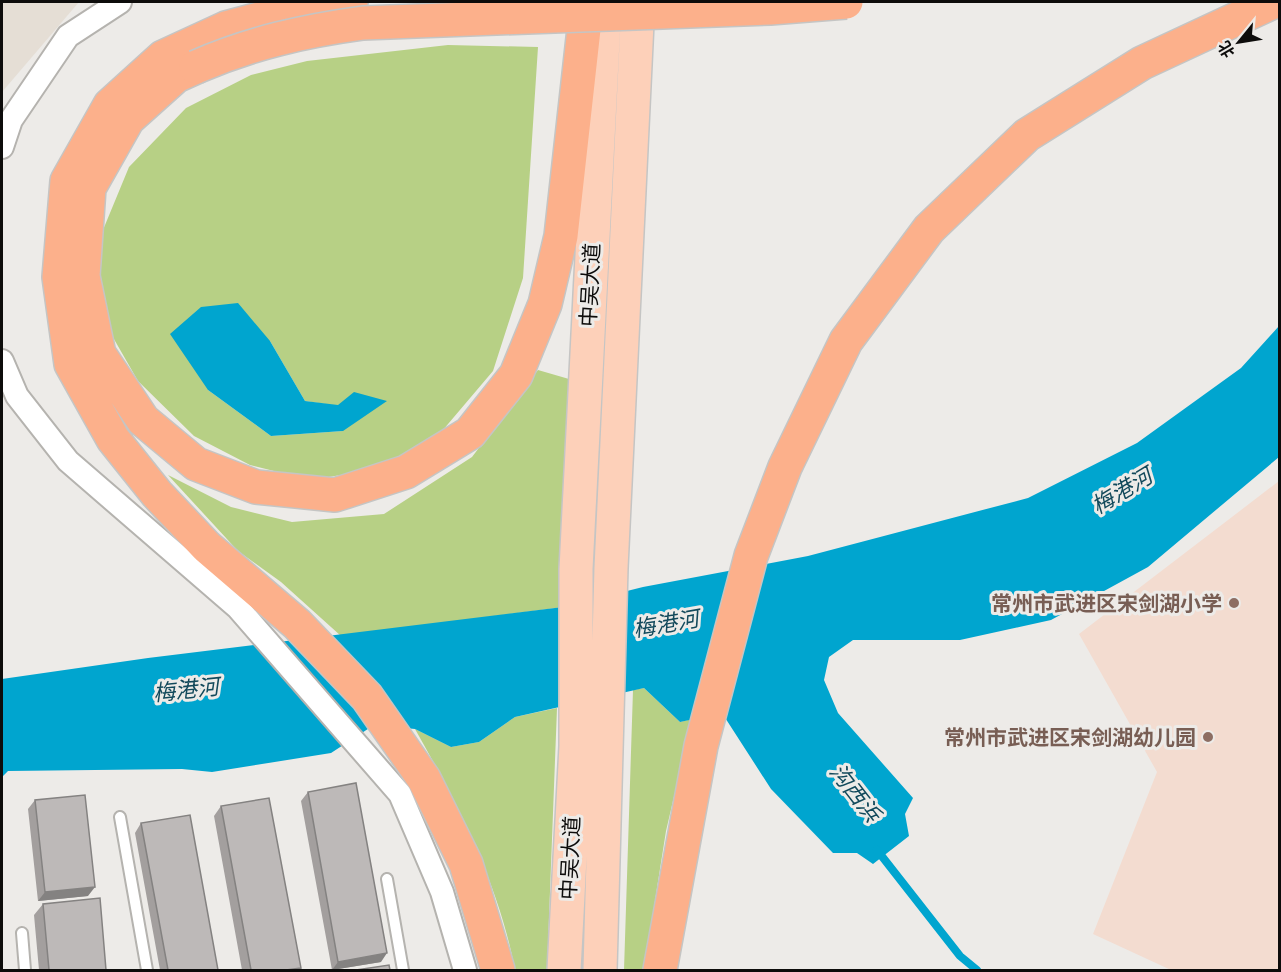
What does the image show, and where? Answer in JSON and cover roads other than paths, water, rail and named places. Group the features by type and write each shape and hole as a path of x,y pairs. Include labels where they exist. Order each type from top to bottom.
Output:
{"highway":[{"path":"351,2 293,10 237,25 190,57 176,76 128,119 90,188 82,276 99,354 143,420 196,464 256,487 335,495 406,472 470,433 516,375 545,304 561,236 587,2"},
{"path":"498,970 465,864 412,787 367,698 297,624 198,556 157,494 112,439 71,364 59,277 67,182 110,105 163,57 190,57 235,50 297,32 363,23 770,8 846,2"},
{"path":"660,970 681,842 701,746 724,650 751,556 785,467 846,341 929,229 1028,135 1143,63 1273,2"}],"main road":[{"name":"中吴大道","path":"600,970 591,747 576,569 605,2"},
{"name":"中吴大道","path":"564,970 611,568 638,2"}],"street":[{"path":"2,147 11,120 68,36 120,2"},
{"path":"2,361 17,396 68,461 198,556"},
{"path":"412,787 465,970"}],"lane":[{"path":"120,817 147,970"},
{"path":"387,879 404,970"},
{"path":"22,933 25,970"}],"water":[{"path":"238,303 270,341 305,401 338,405 354,392 387,401 343,431 271,436 208,390 170,334 201,307"},
{"name":"梅港河","path":"1279,326 1279,457 1148,567 1051,620 960,640 853,640 829,657 824,680 838,713 913,798 905,814 909,836 873,864 857,853 833,853 771,789 722,713 680,722 644,688 515,717 479,742 451,747 415,729 374,725 331,753 212,772 182,769 8,771 2,777 2,679 148,658 563,607 643,587 808,556 1028,498 1137,443 1241,368"}],"waterway":[{"name":"沟西浜","path":"877,850 960,956 977,970"}],"place":[{"name":"常州市武进区宋剑湖小学","path":"1234,603"},
{"name":"常州市武进区宋剑湖幼儿园","path":"1208,737"}]}
